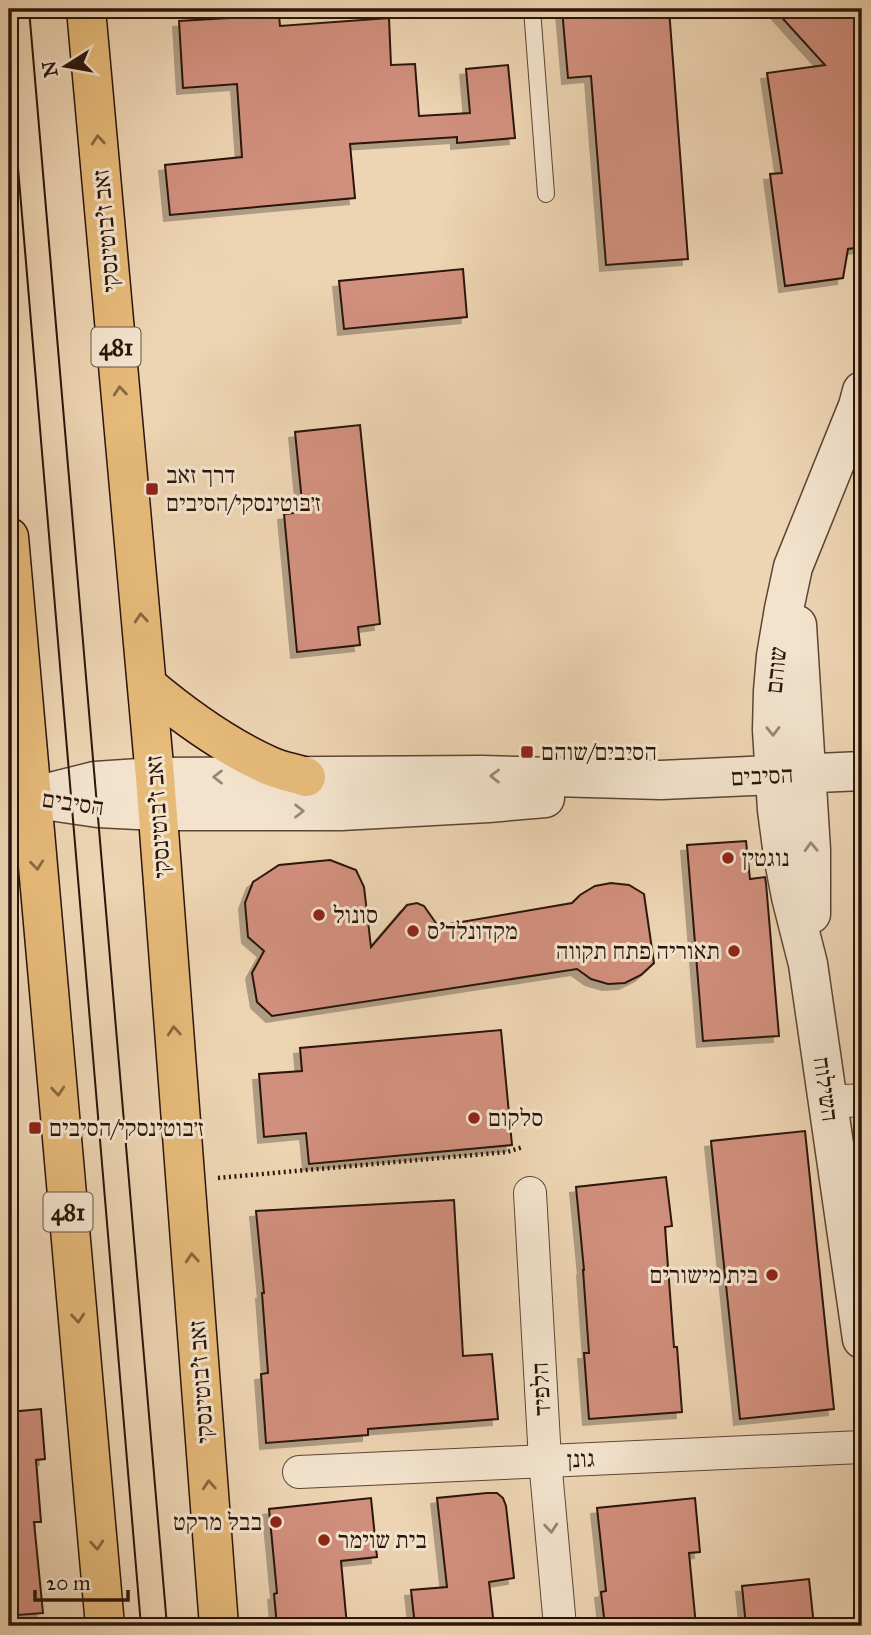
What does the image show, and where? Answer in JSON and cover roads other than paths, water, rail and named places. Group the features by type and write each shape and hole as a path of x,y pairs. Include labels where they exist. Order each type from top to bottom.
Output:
{"main road":[{"name":"זאב ז'בוטינסקי","path":"86,9 156,794 219,1626"},
{"name":"481","path":"9,537 105,1626"},
{"path":"147,685 202,728 237,749 272,767 306,777"}],"street":[{"name":"שוהם","path":"791,774 772,730 773,691 784,609 793,567 861,401"},
{"name":"הסיבים","path":"31,797 72,805 306,777 482,775 661,780 862,771"},
{"name":"השילוח","path":"791,774 783,855 791,897 845,1101 862,1339"},
{"name":"הסיבים","path":"156,794 341,811 547,798 661,780"},
{"name":"הלפיד","path":"530,1193 545,1460 561,1626"},
{"name":"גונן","path":"299,1472 862,1447"}],"lane":[{"path":"532,9 547,194"}],"tram line":[{"path":"29,9 167,1626"},
{"path":"9,61 141,1626"}],"place":[{"name":"דרך זאב ז׳בוטינסקי/הסיבים","path":"152,489"},
{"name":"הסיבים/שוהם","path":"527,752"},
{"name":"נוגטין","path":"728,858"},
{"name":"סונול","path":"319,915"},
{"name":"מקדונלד'ס","path":"413,931"},
{"name":"תאוריה פתח תקווה","path":"734,951"},
{"name":"סלקום","path":"474,1118"},
{"name":"ז׳בוטינסקי/הסיבים","path":"35,1128"},
{"name":"בית מישורים","path":"772,1275"},
{"name":"בבל מרקט","path":"276,1522"},
{"name":"בית שוימר","path":"324,1540"}]}
